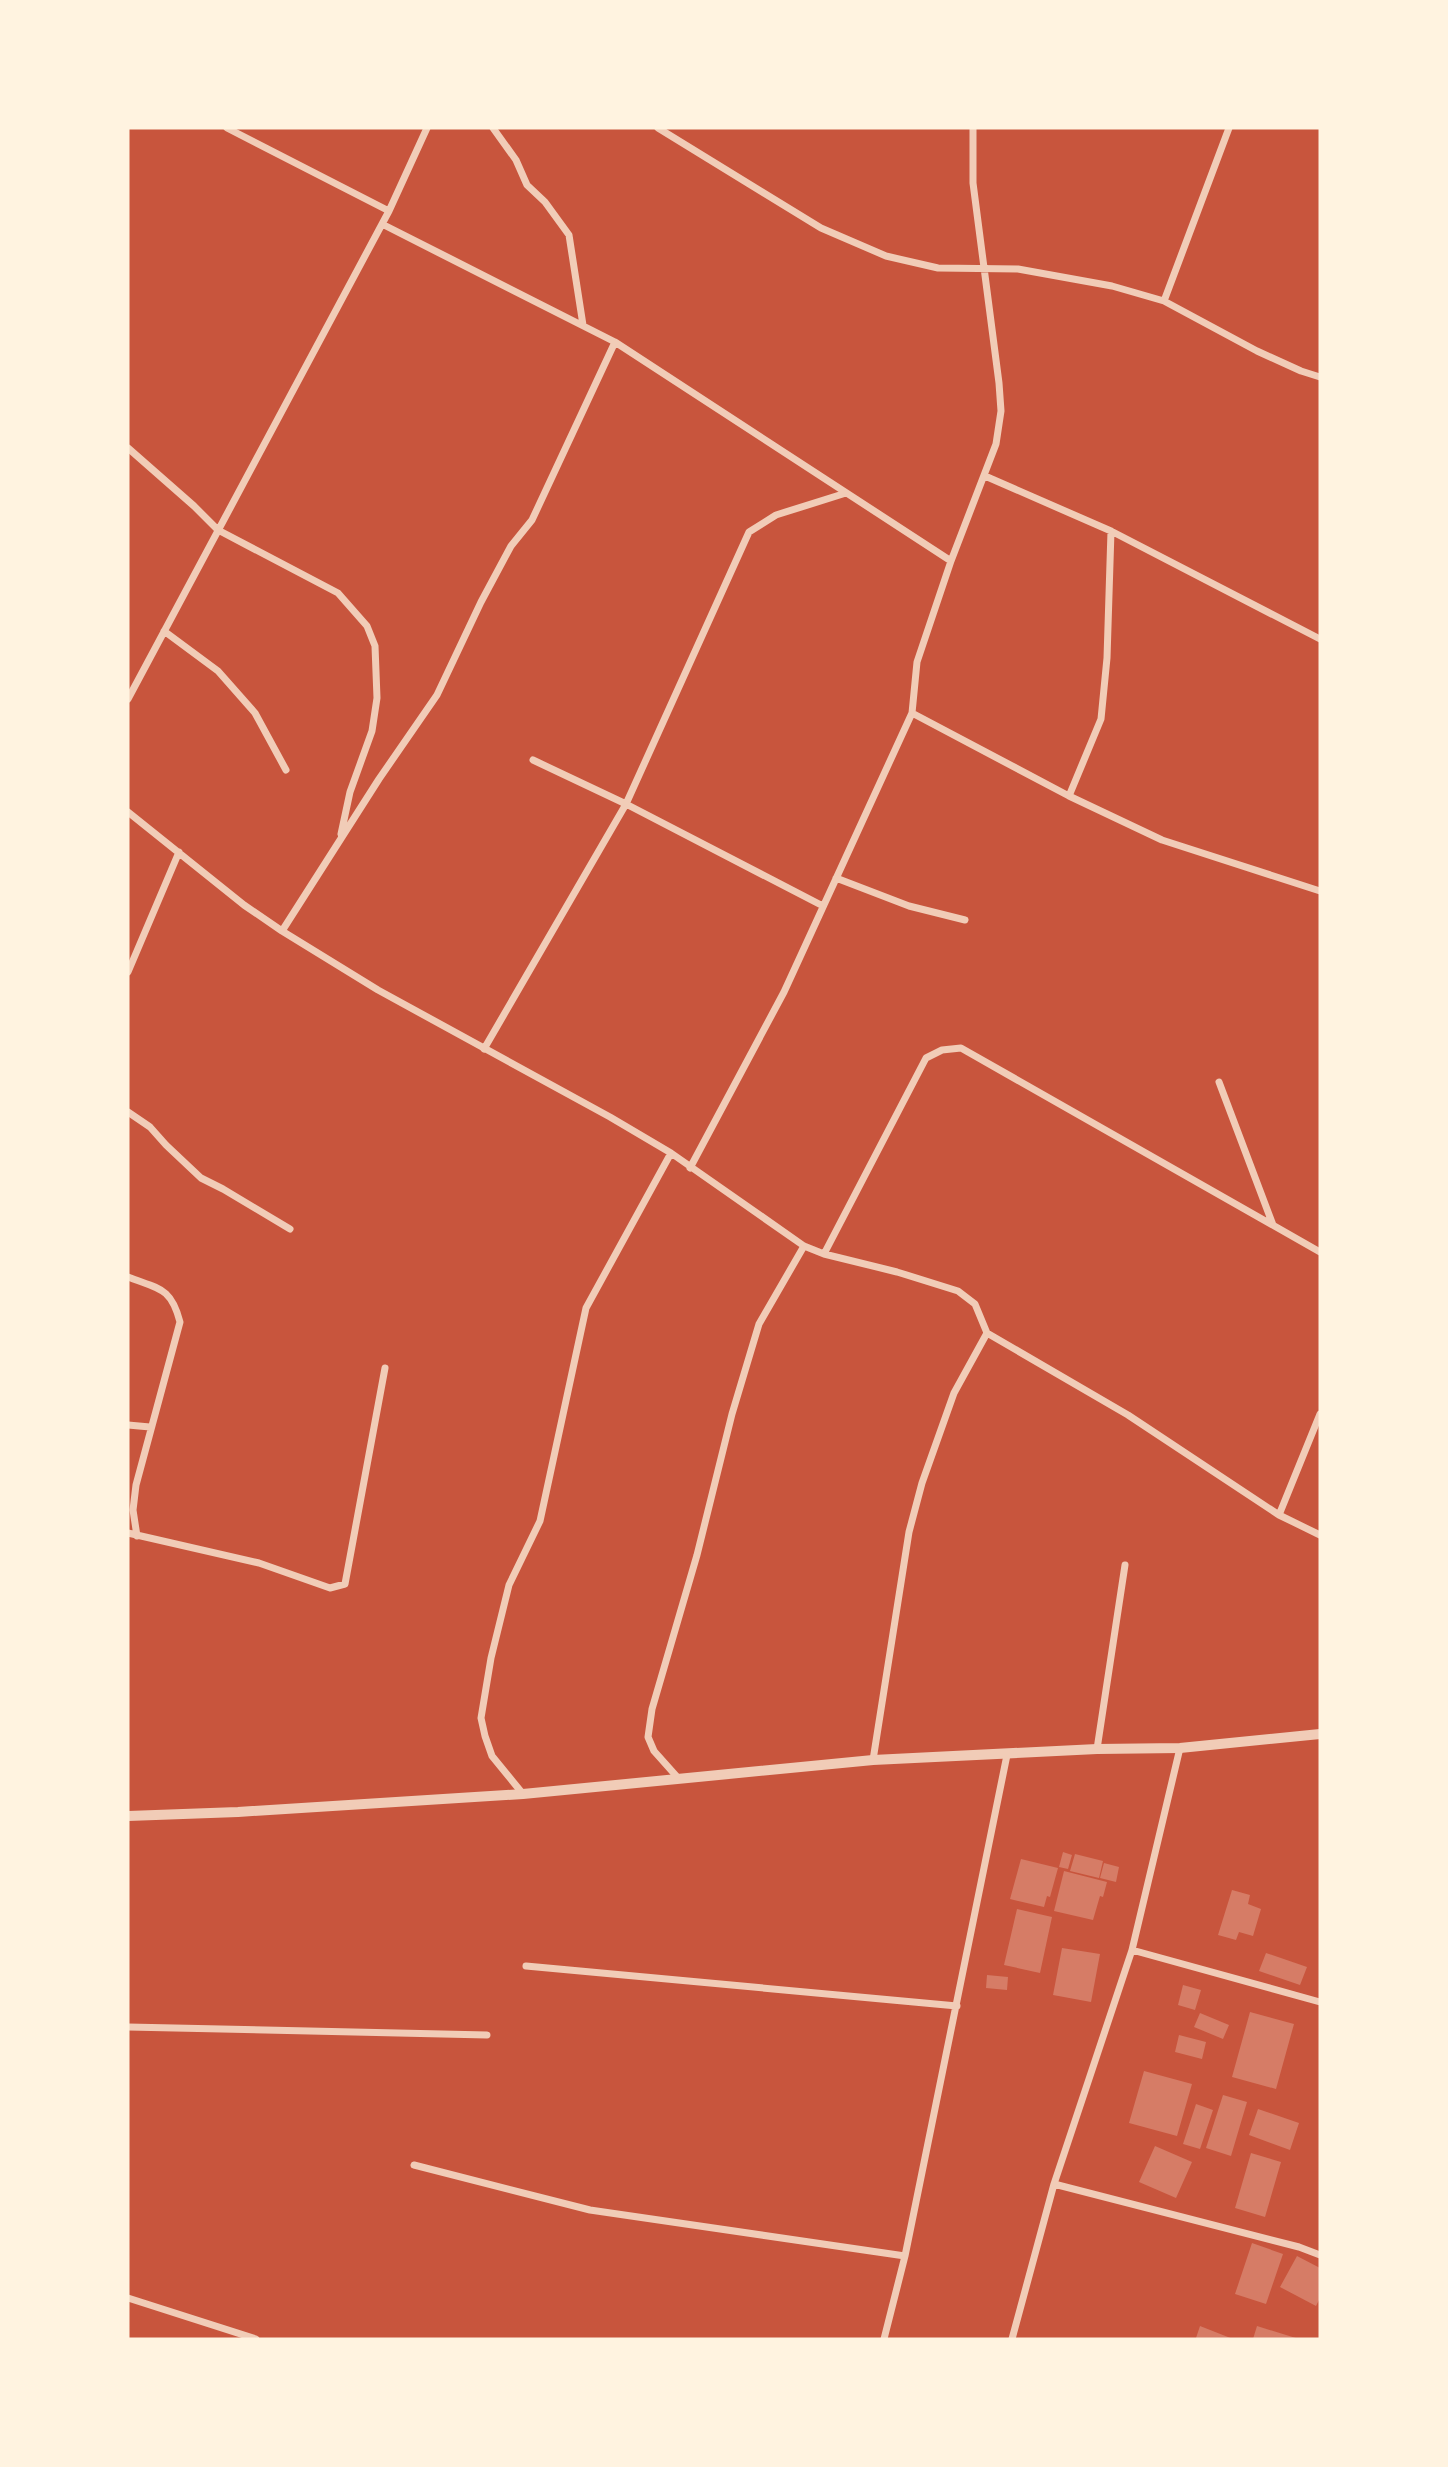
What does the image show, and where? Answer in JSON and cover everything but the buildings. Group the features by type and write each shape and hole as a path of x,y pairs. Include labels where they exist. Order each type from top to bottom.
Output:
{"street":[{"path":"227,128 390,211"},
{"path":"128,699 390,211 427,128"},
{"path":"493,128 516,160 527,185 569,235 583,325"},
{"path":"658,128 821,228 886,256 938,268 1018,269 1112,286 1164,301 1257,351 1320,377"},
{"path":"690,1168 783,992 912,713 917,662 951,561 996,444 1001,411 999,383 973,183 973,128"},
{"path":"1164,301 1229,128"},
{"path":"382,224 615,342 951,561"},
{"path":"282,931 379,779 437,695 511,546 532,520 615,342"},
{"path":"128,448 218,530 338,593 368,626 375,646 377,698 372,731 350,792 339,842"},
{"path":"985,476 1111,531 1320,639"},
{"path":"484,1049 626,804 749,533 776,515 846,493"},
{"path":"1069,796 1101,719 1107,658 1111,531"},
{"path":"164,631 218,671 255,713 286,770"},
{"path":"912,713 1069,796 1162,840 1320,891"},
{"path":"533,760 626,804 823,906"},
{"path":"128,812 244,905 378,990 575,1097 671,1153 804,1246 958,1291 975,1304 987,1333 1128,1415 1279,1515 1320,1535"},
{"path":"128,972 179,852"},
{"path":"836,878 909,906 965,920"},
{"path":"824,1254 926,1058 942,1050 961,1048 1320,1252"},
{"path":"1219,1082 1273,1226"},
{"path":"128,1112 150,1127 201,1178 289,1229"},
{"path":"523,1794 492,1756 485,1736 481,1718 491,1658 509,1585 540,1521 586,1308 671,1153"},
{"path":"679,1779 654,1751 648,1737 652,1709 697,1555 732,1414 759,1324 804,1246"},
{"path":"128,1277 167,1292 175,1304 180,1322 136,1485 133,1510 137,1536"},
{"path":"873,1760 909,1532 922,1483 954,1392 987,1333"},
{"path":"128,1532 259,1563 330,1588 345,1584 385,1368"},
{"path":"1279,1515 1320,1414"},
{"path":"128,1425 150,1427"},
{"path":"1097,1749 1125,1565"},
{"path":"128,1816 239,1812 523,1794 873,1760 1097,1749 1180,1748 1320,1734"},
{"path":"1012,2339 1054,2184 1132,1950 1180,1748"},
{"path":"884,2339 905,2256 1007,1755"},
{"path":"1132,1950 1320,2002"},
{"path":"526,1965 957,2006"},
{"path":"128,2027 487,2035"},
{"path":"414,2165 590,2210 905,2256"},
{"path":"1054,2184 1299,2247 1320,2255"},
{"path":"128,2298 256,2339"}]}
